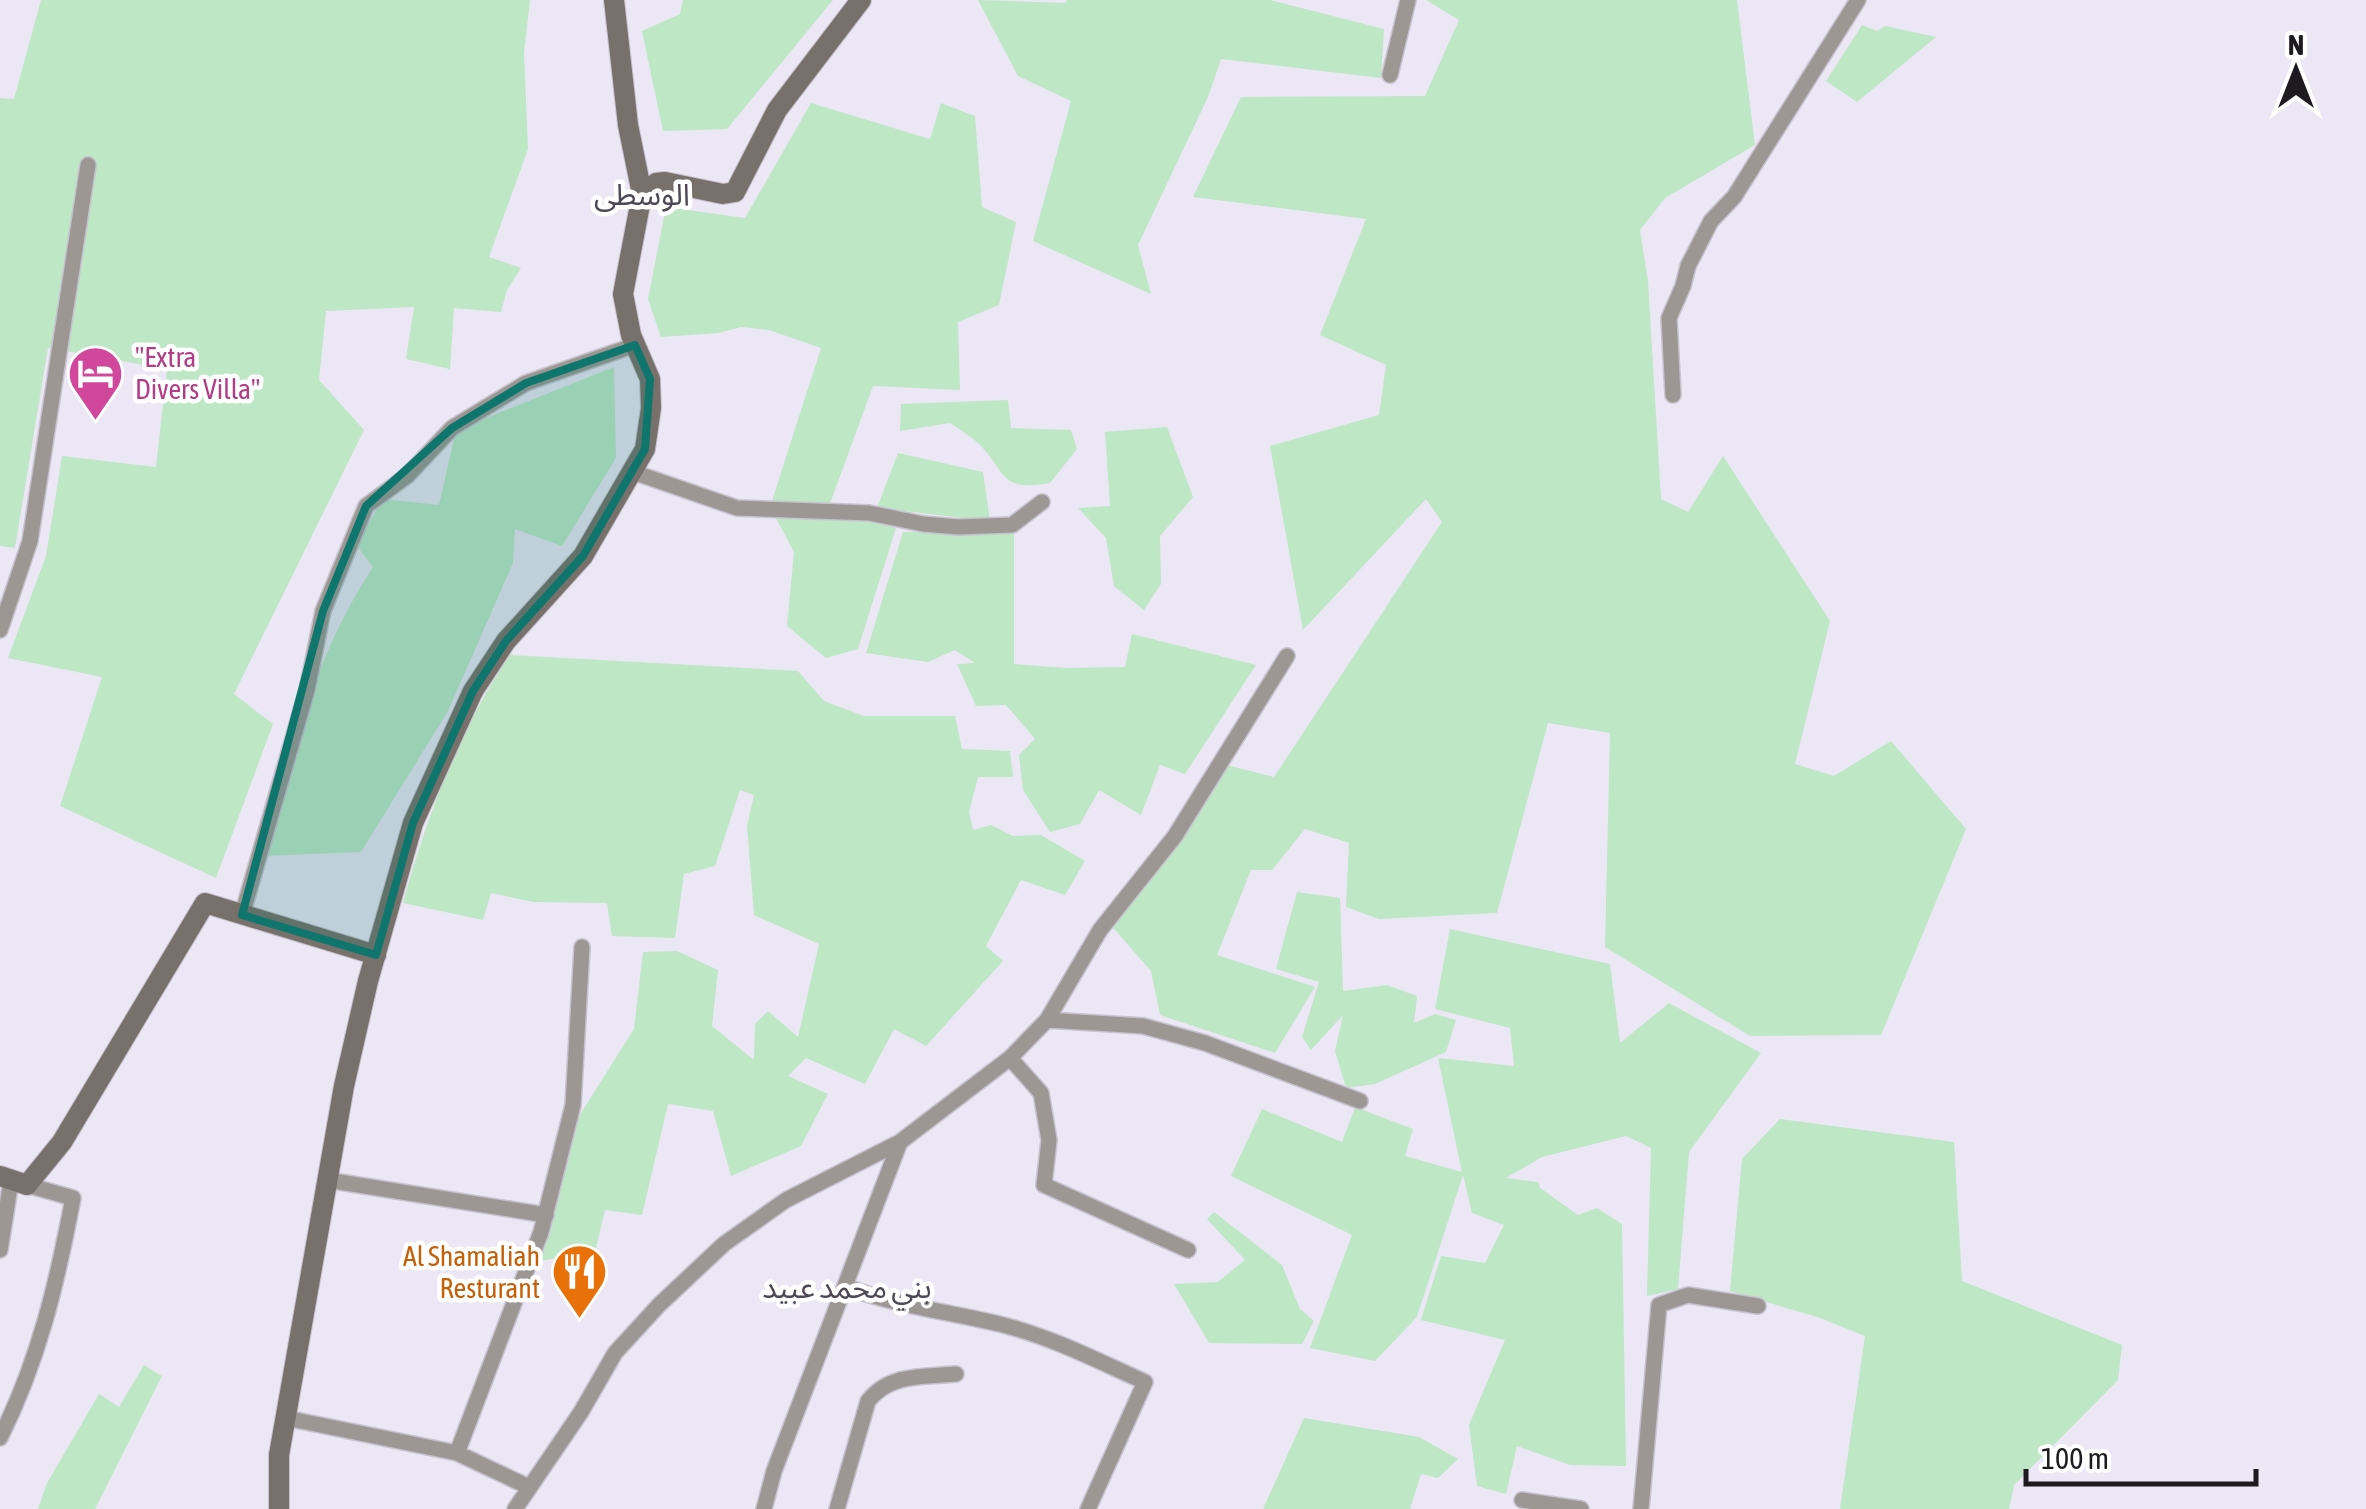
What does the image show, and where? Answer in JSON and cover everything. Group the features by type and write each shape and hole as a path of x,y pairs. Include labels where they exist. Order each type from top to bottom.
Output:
{"street":[{"path":"279,1509 279,1455 344,1086 413,823 474,691 506,640 584,556 646,449 650,379 635,345 623,294 642,194 628,125 614,0"},
{"path":"642,194 656,183 665,182 723,194 735,192 778,110 860,0"},
{"path":"1390,74 1408,0"},
{"path":"1674,395 1669,318 1688,266 1711,221 1734,196 1858,0"},
{"path":"0,630 30,542 88,164"},
{"path":"242,915 307,690 323,611 366,506 407,476 452,428 526,384 635,345"},
{"path":"633,472 737,508 868,513 958,527 1012,525 1042,502"},
{"path":"515,1509 582,1412 615,1354 711,1256 786,1200 900,1142 1010,1058 1047,1020 1100,930 1175,836 1287,656"},
{"path":"0,1250 13,1181 62,1142 206,902 376,955"},
{"path":"457,1453 546,1216 573,1106 582,947"},
{"path":"1047,1020 1143,1026 1205,1043 1360,1101"},
{"path":"1010,1058 1041,1093 1048,1140 1044,1184 1188,1250"},
{"path":"764,1509 774,1470 900,1142"},
{"path":"326,1180 546,1216"},
{"path":"0,1438 36,1354 56,1292 73,1198 13,1181"},
{"path":"847,1287 885,1302 1048,1338 1145,1382 1088,1509"},
{"path":"1640,1509 1658,1305 1688,1296 1758,1306"},
{"path":"838,1509 868,1400 877,1389 904,1378 956,1374"},
{"path":"286,1418 457,1453 529,1487"},
{"path":"1522,1500 1580,1509"}],"highlighted area":[{"path":"635,345 650,379 645,449 583,556 506,641 473,691 413,823 376,955 242,915 323,611 366,506 452,428 526,383"}],"green space":[{"path":"41,0 530,0 524,53 528,149 489,257 521,268 507,290 501,312 454,308 450,369 406,359 414,307 326,311 319,380 364,430 234,694 273,724 216,878 60,806 102,677 8,658 46,556 62,456 156,467 167,369 48,348 15,548 0,546 0,98 14,99"},
{"path":"683,0 833,0 727,129 663,131 642,31 680,14"},
{"path":"978,0 1270,0 1384,29 1381,78 1221,59 1208,97 1138,245 1151,294 1033,241 1071,101 1018,76"},
{"path":"1426,0 1737,0 1755,145 1665,198 1640,230 1648,281 1661,499 1688,512 1723,456 1830,621 1795,764 1834,776 1891,741 1966,829 1881,1035 1750,1036 1605,947 1610,733 1548,723 1497,913 1379,919 1346,907 1349,843 1305,829 1272,870 1251,870 1217,955 1315,987 1275,1053 1160,1015 1151,971 1109,923 1219,763 1274,777 1442,522 1426,499 1303,630 1270,446 1379,415 1386,365 1320,335 1366,219 1193,197 1241,97 1425,96 1459,20"},
{"path":"1862,25 1877,31 1885,26 1936,37 1857,102 1826,81"},
{"path":"811,103 930,139 941,103 975,116 982,207 1016,222 999,305 958,322 960,390 873,386 828,509 896,528 858,649 826,658 787,626 794,552 770,507 821,348 769,330 741,327 719,333 661,337 648,299 666,207 745,218"},
{"path":"614,367 616,458 562,546 515,529 513,563 448,711 361,852 263,856 306,707 335,635 373,567 356,545 383,499 439,505 456,430"},
{"path":"1008,400 1011,428 1071,430 1077,449 1050,483 1012,482 977,442 950,423 900,431 901,404"},
{"path":"1167,427 1193,497 1160,536 1161,584 1144,610 1114,586 1106,538 1078,508 1110,506 1105,432"},
{"path":"898,453 983,472 990,521 877,508"},
{"path":"1014,529 1014,664 1125,667 1132,634 1256,665 1185,774 1160,765 1141,815 1099,790 1080,824 1050,832 1023,790 1019,755 1035,739 1006,705 976,706 957,664 975,663 955,650 928,662 866,653 903,532"},
{"path":"510,655 798,671 824,701 864,716 955,716 962,749 1010,751 1013,777 978,777 969,812 973,830 991,825 1013,836 1041,835 1085,861 1065,895 1021,880 986,946 1003,961 926,1046 894,1029 865,1084 806,1058 788,1076 828,1094 801,1146 731,1176 713,1111 668,1104 642,1215 605,1210 595,1252 540,1261 569,1132 634,1029 643,952 677,951 718,970 712,1026 754,1060 755,1024 768,1011 798,1037 819,944 754,915 747,826 754,795 740,790 715,866 684,874 675,938 612,936 607,903 533,902 491,893 483,920 403,903 446,774 475,713"},
{"path":"1297,892 1340,898 1343,991 1387,985 1417,996 1414,1023 1435,1014 1456,1020 1446,1052 1375,1084 1346,1088 1335,1051 1343,1015 1311,1050 1302,1037 1319,982 1276,969"},
{"path":"1450,929 1610,964 1620,1043 1669,1003 1761,1053 1689,1152 1678,1289 1647,1296 1651,1148 1626,1136 1542,1157 1506,1178 1538,1182 1540,1188 1578,1215 1597,1208 1622,1224 1626,1466 1570,1465 1517,1446 1506,1494 1477,1486 1469,1425 1505,1340 1421,1320 1441,1256 1485,1263 1504,1225 1472,1213 1463,1175 1417,1317 1375,1361 1310,1348 1352,1235 1231,1176 1262,1109 1342,1142 1355,1107 1413,1129 1405,1156 1462,1172 1438,1058 1514,1066 1510,1028 1435,1009"},
{"path":"1780,1119 1954,1142 1962,1281 2122,1345 2118,1380 2014,1485 2009,1509 1840,1509 1865,1336 1730,1291 1742,1159"},
{"path":"1214,1212 1282,1265 1300,1309 1314,1321 1302,1344 1209,1343 1174,1284 1218,1282 1245,1260 1207,1219"},
{"path":"144,1365 162,1376 95,1509 38,1509 47,1483 99,1394 119,1407"},
{"path":"1304,1418 1419,1437 1458,1459 1438,1478 1421,1474 1410,1509 1263,1509"}],"place":[{"name":"\"Extra Divers Villa\"","path":"96,422"},
{"name":"Al Shamaliah Resturant","path":"579,1321"}],"district":[{"name":"الوسطى","path":"642,194"},
{"name":"بني محمد عبيد","path":"847,1287"}]}
